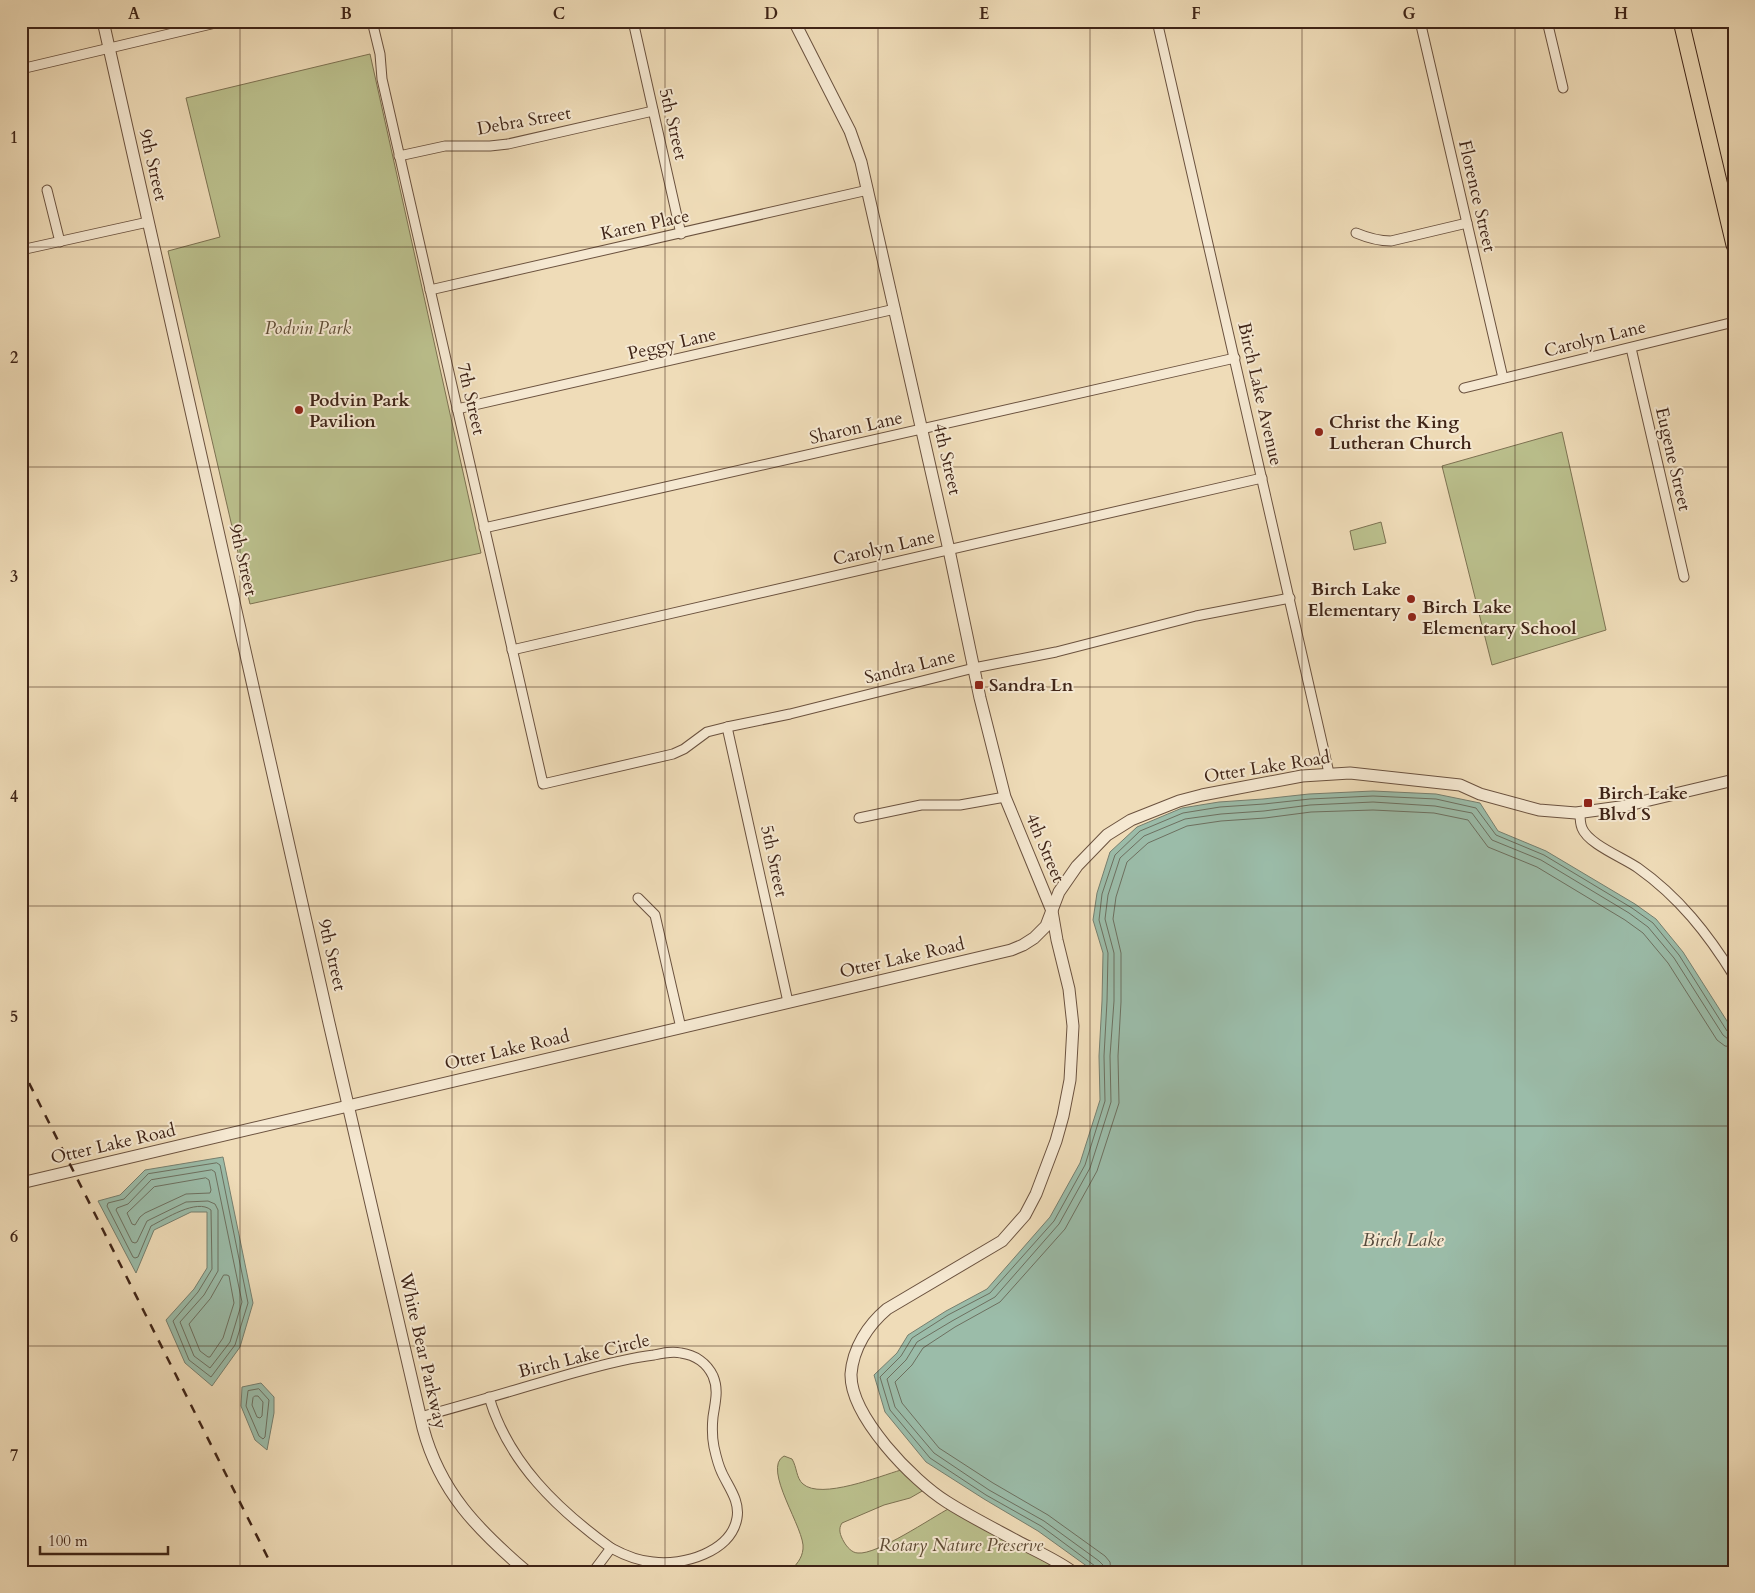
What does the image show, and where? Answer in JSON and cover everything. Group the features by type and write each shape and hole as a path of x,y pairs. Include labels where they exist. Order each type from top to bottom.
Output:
{"main road":[{"path":"1681,21 1729,200 1734,245"}],"street":[{"name":"9th Street","path":"103,21 348,1106"},
{"path":"21,69 224,21"},
{"name":"7th Street","path":"372,21 380,54 382,79 399,156 543,784"},
{"path":"479,21 489,21"},
{"name":"5th Street","path":"633,21 681,234"},
{"name":"4th Street","path":"794,21 857,147 922,429 974,668 1005,797 1052,911 1069,989 1072,1026 1070,1080 1063,1116 1056,1141 1036,1194 1025,1215 1002,1241 887,1309 874,1320 856,1352 851,1375 853,1388 863,1412 884,1444 913,1475 945,1501 1073,1572"},
{"name":"Birch Lake Avenue","path":"1157,21 1329,773"},
{"name":"Florence Street","path":"1420,21 1503,378"},
{"path":"1547,21 1563,88"},
{"name":"Debra Street","path":"399,156 445,146 508,144 653,111"},
{"path":"47,190 60,242"},
{"name":"Karen Place","path":"430,290 868,190"},
{"path":"21,250 148,222"},
{"path":"1356,233 1380,241 1391,241 1467,223"},
{"name":"Peggy Lane","path":"457,410 894,309"},
{"name":"Carolyn Lane","path":"1464,388 1734,322"},
{"name":"Eugene Street","path":"1631,348 1684,577"},
{"name":"Sharon Lane","path":"484,528 1235,358"},
{"name":"Carolyn Lane","path":"512,650 1262,478"},
{"name":"Sandra Lane","path":"543,784 673,754 684,749 708,732 728,727 790,714 974,668 1056,652 1196,616 1290,598"},
{"name":"5th Street","path":"728,727 788,1002"},
{"name":"Otter Lake Road","path":"21,1183 1011,950 1034,938 1046,926 1059,892 1077,866 1100,840 1131,820 1180,801 1202,795 1282,779 1329,773 1386,776 1460,785 1480,794 1539,810 1580,813 1616,808 1734,780"},
{"path":"859,818 921,805 960,805 1005,797"},
{"path":"1580,813 1582,827 1588,837 1645,873 1684,907 1709,937 1734,976"},
{"path":"638,898 655,915 681,1028"},
{"name":"White Bear Parkway","path":"348,1106 420,1417 434,1462 458,1503 486,1536 527,1572"},
{"name":"Birch Lake Circle","path":"420,1417 489,1397 612,1362 641,1356 681,1353 696,1358 707,1367 714,1379 717,1392 712,1424 715,1450 720,1469 734,1496 737,1507 737,1518 732,1532 721,1543 704,1553 673,1562 655,1563 643,1561 611,1548 562,1507 531,1477 504,1436 489,1397"},
{"path":"593,1572 611,1548"}],"green space":[{"name":"Podvin Park","path":"370,54 481,553 250,604 168,251 220,237 186,98"},
{"path":"1562,432 1606,630 1492,665 1442,466"},
{"path":"1381,522 1386,543 1354,550 1350,531"},
{"name":"Rotary Nature Preserve","path":"784,1456 792,1459 801,1482 812,1488 836,1488 851,1485 901,1470 924,1490 910,1498 884,1505 842,1523 841,1537 854,1552 867,1552 878,1548 950,1508 1063,1572 789,1572 800,1559 803,1549 802,1540 786,1500 778,1473 778,1463"}],"water":[{"name":"Birch Lake","path":"1373,791 1436,794 1480,803 1498,831 1546,851 1635,904 1656,919 1683,952 1734,1032 1734,1572 1095,1572 1038,1531 926,1462 885,1412 874,1375 897,1353 908,1335 946,1311 987,1289 1050,1217 1080,1163 1100,1100 1099,1056 1103,953 1093,920 1097,893 1110,852 1137,827 1182,808 1219,802 1309,794"},
{"path":"223,1157 253,1303 240,1347 212,1386 185,1363 166,1320 194,1289 207,1268 207,1212 191,1212 154,1230 136,1273 98,1201 120,1195 145,1170"},
{"path":"261,1383 274,1397 274,1413 267,1450 255,1440 241,1406 242,1387"}],"railway":[{"path":"21,1067 275,1572"}],"place":[{"name":"Podvin Park Pavilion","path":"299,410"},
{"name":"Christ the King Lutheran Church","path":"1319,432"},
{"name":"Birch Lake Elementary","path":"1411,599"},
{"name":"Birch Lake Elementary School","path":"1412,617"},
{"name":"Sandra Ln","path":"979,685"},
{"name":"Birch Lake Blvd S","path":"1588,803"}]}
